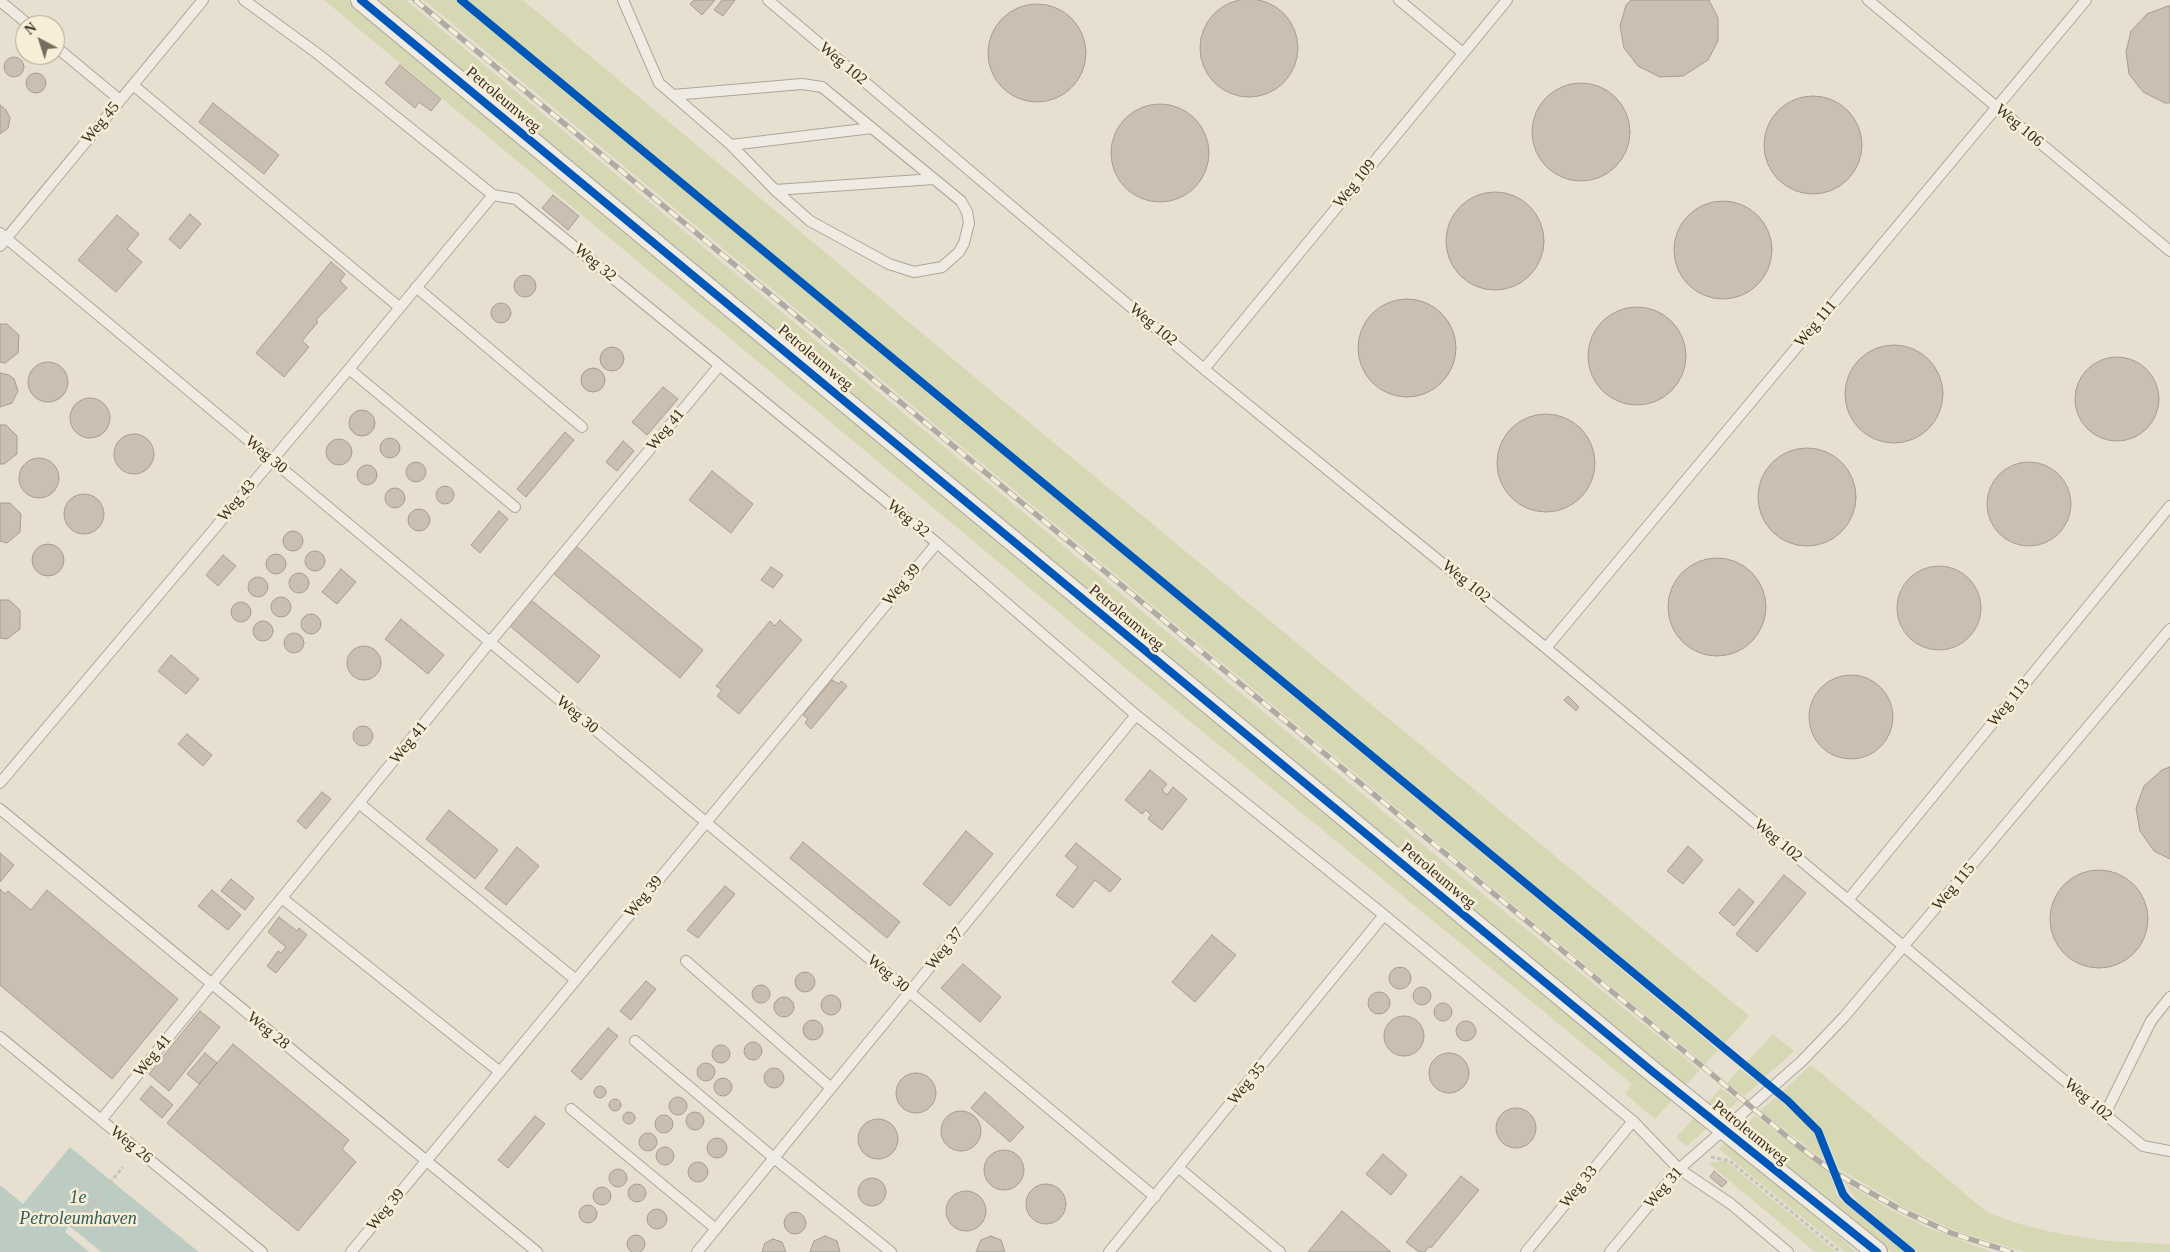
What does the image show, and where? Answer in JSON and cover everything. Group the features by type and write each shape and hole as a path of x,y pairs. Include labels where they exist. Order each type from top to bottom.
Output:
{"street":[{"name":"Petroleumweg","path":"361,0 1724,1130 1877,1252"}],"lane":[{"name":"Weg 45","path":"2,239 203,0"},
{"path":"244,0 318,54 492,195"},
{"path":"622,0 651,69 659,83 673,96 731,145 775,190 810,221 902,270 924,272 942,267 958,252 968,234 967,212 961,201 822,87 814,85 673,96"},
{"name":"Weg 102","path":"768,0 1204,369 1546,648 2143,1146 2170,1151"},
{"path":"1399,0 1463,53"},
{"name":"Weg 109","path":"1204,369 1507,0"},
{"name":"Weg 106","path":"1868,0 2170,251"},
{"name":"Weg 111","path":"1546,648 2086,0"},
{"path":"0,1 17,15"},
{"path":"65,54 120,100"},
{"path":"133,85 399,307"},
{"path":"731,145 872,128"},
{"path":"775,190 934,179"},
{"name":"Weg 43","path":"0,783 271,459 349,370 492,195"},
{"name":"Weg 32","path":"492,195 516,198 719,366 937,542 1136,715 1384,914 1633,1121 1679,1169 1731,1204 1788,1252"},
{"name":"Weg 30","path":"2,239 271,459 1155,1197"},
{"path":"416,287 582,427"},
{"name":"Weg 41","path":"101,1120 490,642 719,366"},
{"path":"349,370 515,507"},
{"name":"Weg 113","path":"1848,900 2170,506"},
{"name":"Weg 39","path":"351,1252 937,542"},
{"name":"Weg 115","path":"1724,1130 1802,1060 1844,1016 1904,947 2170,628"},
{"name":"Weg 37","path":"697,1252 1136,715"},
{"path":"360,804 576,980"},
{"name":"Weg 28","path":"0,809 211,984 428,1160 537,1252"},
{"path":"282,898 500,1072"},
{"name":"Weg 35","path":"1110,1252 1384,914"},
{"path":"686,961 831,1088"},
{"path":"2105,1114 2151,1021 2170,998"},
{"name":"Weg 26","path":"0,1037 262,1252"},
{"path":"636,1041 774,1158 891,1252"},
{"path":"571,1109 716,1229"},
{"name":"Weg 33","path":"1526,1252 1633,1121"},
{"name":"Weg 31","path":"1610,1252 1679,1169 1724,1130"},
{"path":"1178,1168 1280,1252"}],"path":[{"path":"1689,1160 1700,1156 1727,1159 1840,1252"},
{"path":"72,1228 123,1167"}],"green space":[{"path":"324,0 348,0 1674,1098 1655,1119 1625,1094 1632,1084 1152,690"},
{"path":"375,0 406,0 1474,887 1700,1070 1684,1087"},
{"path":"424,0 457,0 1718,1050 1705,1064"},
{"path":"464,0 523,0 996,395 1749,1016 1725,1043"},
{"path":"1773,1034 1794,1051 1765,1077 1747,1062"},
{"path":"1811,1065 1988,1213 2023,1225 2061,1234 2108,1241 2170,1244 2170,1252 2025,1252 1956,1231 1904,1207 1838,1168 1829,1144 1818,1126 1797,1104 1782,1092"},
{"path":"1740,1069 1759,1083 1744,1096 1727,1083"},
{"path":"1721,1088 1738,1101 1720,1117 1706,1105"},
{"path":"1776,1097 1811,1128 1820,1144 1823,1159 1760,1111"},
{"path":"1755,1116 1826,1169 1841,1200 1905,1252 1891,1252 1808,1190 1738,1131"},
{"path":"1695,1117 1707,1128 1687,1146 1676,1137"},
{"path":"1726,1142 1856,1252 1845,1252 1719,1149"},
{"path":"1725,1161 1836,1252 1815,1252 1708,1163"},
{"path":"1844,1182 1893,1211 1926,1227 1992,1252 1918,1252 1858,1202"}],"water":[{"name":"1e Petroleumhaven","path":"70,1147 199,1252 0,1252 0,1185 23,1204"}],"pier":[{"path":"72,1145 202,1252 199,1252 70,1147"},
{"path":"69,1226 101,1252 89,1252 65,1232"}],"building":[{"path":"1249,-1 1268,3 1283,14 1294,29 1298,48 1294,67 1283,82 1268,93 1249,97 1230,93 1215,82 1204,67 1200,48 1204,29 1215,14 1230,3"},
{"path":"694,0 715,0 702,15 690,4"},
{"path":"722,0 735,0 723,16 714,10"},
{"path":"1631,0 1709,0 1718,18 1718,41 1708,60 1683,76 1660,77 1638,66 1624,48 1620,26 1626,5"},
{"path":"1037,4 1056,8 1071,19 1082,34 1086,53 1082,72 1071,87 1056,98 1037,102 1018,98 1003,87 992,72 988,53 992,34 1003,19 1018,8"},
{"path":"2170,6 2170,103 2165,103 2143,92 2129,74 2126,52 2131,31 2147,14"},
{"path":"14,57 15,65 24,65 21,74 14,77 7,74 4,67 7,60"},
{"path":"400,65 441,99 431,111 419,102 415,108 385,83"},
{"path":"36,73 43,76 46,83 43,90 36,93 29,90 26,83 29,76"},
{"path":"1581,83 1600,87 1615,98 1626,113 1630,132 1626,151 1615,166 1600,177 1581,181 1562,177 1547,166 1536,151 1532,132 1536,113 1547,98 1562,87"},
{"path":"1813,96 1832,100 1847,111 1858,126 1862,145 1858,164 1847,179 1832,190 1813,194 1794,190 1779,179 1768,164 1764,145 1768,126 1779,111 1794,100"},
{"path":"213,103 279,155 264,174 199,122"},
{"path":"1160,104 1179,108 1194,119 1205,134 1209,153 1205,172 1194,187 1179,198 1160,202 1141,198 1126,187 1115,172 1111,153 1115,134 1126,119 1141,108"},
{"path":"0,105 6,110 10,118 8,128 0,134"},
{"path":"1495,192 1514,196 1529,207 1540,222 1544,241 1540,260 1529,275 1514,286 1495,290 1476,286 1461,275 1450,260 1446,241 1450,222 1461,207 1476,196"},
{"path":"553,195 579,216 568,230 542,208"},
{"path":"1723,201 1742,205 1757,216 1768,231 1772,250 1768,269 1757,284 1742,295 1723,299 1704,295 1689,284 1678,269 1674,250 1678,231 1689,216 1704,205"},
{"path":"190,214 201,224 180,249 169,239"},
{"path":"117,215 139,234 127,249 142,262 116,292 78,260"},
{"path":"331,262 345,274 340,281 347,288 316,320 318,322 302,341 309,347 284,377 256,353"},
{"path":"525,275 533,278 536,286 533,294 525,297 517,294 514,286 517,278"},
{"path":"1407,299 1426,303 1441,314 1452,329 1456,348 1452,367 1441,382 1426,393 1407,397 1388,393 1373,382 1362,367 1358,348 1362,329 1373,314 1388,303"},
{"path":"497,303 505,303 511,309 511,317 505,323 497,323 491,317 491,309"},
{"path":"1637,307 1656,311 1671,322 1682,337 1686,356 1682,375 1671,390 1656,401 1637,405 1618,401 1603,390 1592,375 1588,356 1592,337 1603,322 1618,311"},
{"path":"0,324 7,324 19,335 18,353 5,363 0,362"},
{"path":"1894,345 1913,349 1928,360 1939,375 1943,394 1939,413 1928,428 1913,439 1894,443 1875,439 1860,428 1849,413 1845,394 1849,375 1860,360 1875,349"},
{"path":"612,347 621,350 624,359 621,368 612,371 603,368 600,359 603,350"},
{"path":"2117,357 2133,360 2147,369 2156,383 2159,399 2156,415 2147,429 2133,438 2117,441 2101,438 2087,429 2078,415 2075,399 2078,383 2087,369 2101,360"},
{"path":"48,362 62,368 68,382 62,396 48,402 34,396 28,382 34,368"},
{"path":"593,368 602,371 605,380 602,389 593,392 584,389 581,380 584,371"},
{"path":"0,373 9,375 14,379 18,391 12,403 0,407"},
{"path":"663,387 678,399 647,435 632,422"},
{"path":"90,398 104,404 110,418 104,432 90,438 76,432 70,418 76,404"},
{"path":"362,410 371,414 375,423 371,432 362,436 353,432 349,423 353,414"},
{"path":"1546,414 1565,418 1580,429 1591,444 1595,463 1591,482 1580,497 1565,508 1546,512 1527,508 1512,497 1501,482 1497,463 1501,444 1512,429 1527,418"},
{"path":"0,425 6,425 17,436 17,454 4,464 0,464"},
{"path":"565,432 574,440 526,497 517,489"},
{"path":"134,434 148,440 154,454 148,468 134,474 120,468 114,454 120,440"},
{"path":"390,438 397,441 400,448 397,455 390,458 383,455 380,448 383,441"},
{"path":"339,439 348,443 352,452 348,461 339,465 330,461 326,452 330,443"},
{"path":"623,441 634,451 617,471 606,462"},
{"path":"1807,448 1826,452 1841,463 1852,478 1856,497 1852,516 1841,531 1826,542 1807,546 1788,542 1773,531 1762,516 1758,497 1762,478 1773,463 1788,452"},
{"path":"39,458 53,464 59,478 53,492 39,498 25,492 19,478 25,464"},
{"path":"416,462 423,465 426,472 423,479 416,482 409,479 406,472 409,465"},
{"path":"2029,462 2045,465 2059,474 2068,488 2071,504 2068,520 2059,534 2045,543 2029,546 2013,543 1999,534 1990,520 1987,504 1990,488 1999,474 2013,465"},
{"path":"367,465 374,468 377,475 374,482 367,485 360,482 357,475 360,468"},
{"path":"712,471 753,504 731,533 689,500"},
{"path":"441,486 449,486 454,491 452,502 441,504 436,499 436,491"},
{"path":"391,488 399,488 405,494 405,502 399,508 391,508 385,502 385,494"},
{"path":"84,494 98,500 104,514 98,528 84,534 70,528 64,514 70,500"},
{"path":"0,503 10,503 21,514 20,532 7,543 0,541"},
{"path":"419,509 427,512 430,520 427,528 419,531 411,528 408,520 411,512"},
{"path":"499,511 508,519 480,553 471,545"},
{"path":"289,531 297,531 303,537 303,545 297,551 289,551 283,545 283,537"},
{"path":"48,544 54,545 59,549 63,554 63,566 59,571 54,575 48,576 42,575 37,571 33,566 32,560 33,554 37,549 42,545"},
{"path":"576,546 703,650 680,678 553,573"},
{"path":"311,551 319,551 325,557 325,565 319,571 311,571 305,565 305,557"},
{"path":"272,554 280,554 286,560 286,568 280,574 272,574 266,568 266,560"},
{"path":"223,555 236,566 218,586 206,575"},
{"path":"1717,558 1736,562 1751,573 1762,588 1766,607 1762,626 1751,641 1736,652 1717,656 1698,652 1683,641 1672,626 1668,607 1672,588 1683,573 1698,562"},
{"path":"1939,566 1962,573 1974,585 1981,608 1974,631 1962,643 1939,650 1916,643 1904,631 1897,608 1904,585 1916,573"},
{"path":"771,567 783,575 773,588 761,580"},
{"path":"341,569 356,582 337,604 322,592"},
{"path":"295,573 303,573 309,579 309,587 303,593 295,593 289,587 289,579"},
{"path":"254,577 262,577 268,583 268,591 262,597 254,597 248,591 248,583"},
{"path":"277,597 285,597 291,603 291,611 285,617 277,617 271,611 271,603"},
{"path":"0,600 9,600 20,610 20,629 7,639 0,638"},
{"path":"531,600 600,656 578,683 510,626"},
{"path":"237,602 245,602 251,608 251,616 245,622 237,622 231,616 231,608"},
{"path":"307,614 315,614 321,620 321,628 315,634 307,634 301,628 301,620"},
{"path":"401,619 444,655 428,674 385,639"},
{"path":"780,620 802,640 739,714 717,696 722,690 716,686 770,621 775,626"},
{"path":"259,621 267,621 273,627 273,635 267,641 259,641 253,635 253,627"},
{"path":"290,633 298,633 304,639 304,647 298,653 290,653 284,647 284,639"},
{"path":"364,646 371,647 376,651 380,656 380,670 376,675 371,679 364,680 357,679 352,675 348,670 347,663 348,656 352,651 357,647"},
{"path":"171,655 199,679 186,694 158,671"},
{"path":"1851,675 1874,682 1886,694 1893,717 1886,740 1874,752 1851,759 1828,752 1816,740 1809,717 1816,694 1828,682"},
{"path":"832,680 839,684 841,681 847,686 811,729 805,723 808,719 803,715"},
{"path":"1568,696 1579,707 1576,711 1564,700"},
{"path":"363,726 370,729 373,736 370,743 363,746 356,743 353,736 356,729"},
{"path":"187,734 212,755 203,766 178,744"},
{"path":"2170,767 2170,859 2154,851 2140,831 2136,808 2144,786 2162,770"},
{"path":"1150,770 1167,784 1162,790 1167,795 1173,787 1187,799 1162,830 1148,819 1151,815 1146,810 1142,814 1125,800"},
{"path":"322,792 331,799 306,829 297,821"},
{"path":"449,810 498,850 475,879 426,839"},
{"path":"966,831 993,854 950,906 923,884"},
{"path":"803,842 900,922 887,938 790,858"},
{"path":"1076,843 1121,879 1110,892 1095,880 1073,908 1056,895 1078,867 1065,856"},
{"path":"1688,846 1703,860 1683,884 1667,871"},
{"path":"517,847 539,866 506,905 485,888"},
{"path":"0,853 14,865 0,882"},
{"path":"2099,870 2118,874 2133,885 2144,900 2148,919 2144,938 2133,953 2118,964 2099,968 2080,964 2065,953 2054,938 2050,919 2054,900 2065,885 2080,874"},
{"path":"1784,875 1806,893 1757,952 1736,934"},
{"path":"231,879 254,898 245,910 221,891"},
{"path":"725,886 735,894 698,938 687,930"},
{"path":"0,889 5,894 8,891 31,910 47,890 178,999 112,1079 0,985"},
{"path":"1739,889 1754,902 1734,926 1719,913"},
{"path":"212,890 241,915 228,930 198,906"},
{"path":"279,917 297,931 299,928 307,935 276,973 267,966 278,951 281,953 286,947 268,932"},
{"path":"1212,935 1236,955 1195,1002 1172,982"},
{"path":"963,964 1001,997 980,1022 941,988"},
{"path":"1400,967 1410,974 1411,978 1404,988 1400,989 1390,982 1389,978 1396,968"},
{"path":"805,972 812,975 815,982 812,989 805,992 798,989 795,982 798,975"},
{"path":"646,981 656,989 631,1020 620,1011"},
{"path":"761,985 767,988 770,994 767,1000 761,1003 755,1000 752,994 755,988"},
{"path":"1422,987 1428,990 1431,996 1428,1002 1422,1005 1416,1002 1413,996 1416,990"},
{"path":"1379,992 1387,995 1390,1003 1387,1011 1379,1014 1371,1011 1368,1003 1371,995"},
{"path":"831,995 838,998 841,1005 838,1012 831,1015 824,1012 821,1005 824,998"},
{"path":"784,997 791,1000 794,1007 791,1014 784,1017 777,1014 774,1007 777,1000"},
{"path":"1439,1003 1447,1003 1452,1008 1450,1019 1439,1021 1434,1016 1434,1008"},
{"path":"200,1011 220,1027 169,1091 149,1074"},
{"path":"1404,1016 1418,1022 1424,1036 1418,1050 1404,1056 1390,1050 1384,1036 1390,1022"},
{"path":"813,1020 820,1023 823,1030 820,1037 813,1040 806,1037 803,1030 806,1023"},
{"path":"1462,1021 1470,1021 1476,1027 1476,1035 1470,1041 1462,1041 1456,1035 1456,1027"},
{"path":"608,1028 618,1036 581,1080 571,1071"},
{"path":"753,1042 759,1045 762,1051 759,1057 753,1060 747,1057 744,1051 747,1045"},
{"path":"233,1044 349,1140 342,1149 356,1162 298,1231 167,1123"},
{"path":"721,1045 727,1048 730,1054 727,1060 721,1063 715,1060 712,1054 715,1048"},
{"path":"205,1053 217,1063 199,1084 187,1074"},
{"path":"1449,1053 1463,1059 1469,1073 1463,1087 1449,1093 1435,1087 1429,1073 1435,1059"},
{"path":"706,1063 712,1066 715,1072 712,1078 706,1081 700,1078 697,1072 700,1066"},
{"path":"774,1068 781,1071 784,1078 781,1085 774,1088 767,1085 764,1078 767,1071"},
{"path":"920,1073 927,1076 933,1082 936,1093 935,1101 927,1110 920,1113 912,1113 905,1110 897,1101 896,1089 899,1082 908,1074"},
{"path":"723,1078 729,1081 732,1087 729,1093 723,1096 717,1093 714,1087 717,1081"},
{"path":"151,1086 173,1105 162,1118 140,1099"},
{"path":"600,1086 606,1092 600,1098 594,1092"},
{"path":"985,1092 1024,1127 1010,1142 971,1108"},
{"path":"678,1097 684,1100 687,1106 684,1112 678,1115 672,1112 669,1106 672,1100"},
{"path":"615,1099 621,1105 615,1111 609,1105"},
{"path":"1516,1108 1530,1114 1536,1128 1530,1142 1516,1148 1502,1142 1496,1128 1502,1114"},
{"path":"965,1111 972,1114 978,1120 981,1131 980,1139 972,1148 965,1151 957,1151 950,1148 942,1139 941,1127 944,1120 953,1112"},
{"path":"629,1112 635,1118 629,1124 623,1118"},
{"path":"695,1112 701,1115 704,1121 701,1127 695,1130 689,1127 686,1121 689,1115"},
{"path":"664,1115 670,1118 673,1124 670,1130 664,1133 658,1130 655,1124 658,1118"},
{"path":"535,1116 545,1124 508,1168 498,1160"},
{"path":"882,1119 889,1122 895,1128 898,1139 897,1147 889,1156 882,1159 874,1159 867,1156 859,1147 858,1135 861,1128 870,1120"},
{"path":"648,1133 654,1136 657,1142 654,1148 648,1151 642,1148 639,1142 642,1136"},
{"path":"717,1138 724,1141 727,1148 724,1155 717,1158 710,1155 707,1148 710,1141"},
{"path":"665,1147 671,1150 674,1156 671,1162 665,1165 659,1162 656,1156 659,1150"},
{"path":"1008,1150 1015,1153 1021,1159 1024,1170 1023,1178 1015,1187 1008,1190 1000,1190 993,1187 985,1178 984,1166 987,1159 996,1151"},
{"path":"1383,1154 1407,1175 1391,1195 1366,1174"},
{"path":"698,1162 705,1165 708,1172 705,1179 698,1182 691,1179 688,1172 691,1165"},
{"path":"618,1169 624,1172 627,1178 624,1184 618,1187 612,1184 609,1178 612,1172"},
{"path":"1714,1171 1727,1182 1722,1187 1710,1177"},
{"path":"1461,1176 1479,1190 1431,1248 1429,1246 1425,1252 1419,1252 1406,1242"},
{"path":"872,1178 882,1182 886,1192 882,1202 872,1206 862,1202 858,1192 862,1182"},
{"path":"637,1184 643,1187 646,1193 643,1199 637,1202 631,1199 628,1193 631,1187"},
{"path":"1050,1184 1057,1187 1063,1193 1066,1204 1065,1212 1057,1221 1050,1224 1042,1224 1035,1221 1027,1212 1026,1200 1029,1193 1038,1185"},
{"path":"602,1187 608,1190 611,1196 608,1202 602,1205 596,1202 593,1196 596,1190"},
{"path":"970,1191 977,1194 983,1200 986,1211 985,1219 977,1228 970,1231 962,1231 955,1228 947,1219 946,1207 949,1200 958,1192"},
{"path":"588,1205 594,1208 597,1214 594,1220 588,1223 582,1220 579,1214 582,1208"},
{"path":"657,1209 664,1212 667,1219 664,1226 657,1229 650,1226 647,1219 650,1212"},
{"path":"1342,1211 1391,1252 1308,1252"},
{"path":"795,1212 803,1215 806,1223 803,1231 795,1234 787,1231 784,1223 787,1215"},
{"path":"632,1235 640,1235 645,1240 643,1251 632,1253 627,1248 627,1240"},
{"path":"825,1236 837,1241 840,1252 810,1252 814,1241"},
{"path":"991,1236 1001,1240 1005,1252 976,1252 981,1240"},
{"path":"773,1239 782,1242 786,1252 762,1252 765,1243"}],"railway":[{"path":"415,0 1796,1144 1832,1171 1901,1210 1951,1233 2011,1252"}],"cycle path":[{"path":"361,0 1653,1072 1877,1252"},
{"path":"461,0 1788,1101 1818,1131 1843,1194 1911,1252"}]}
